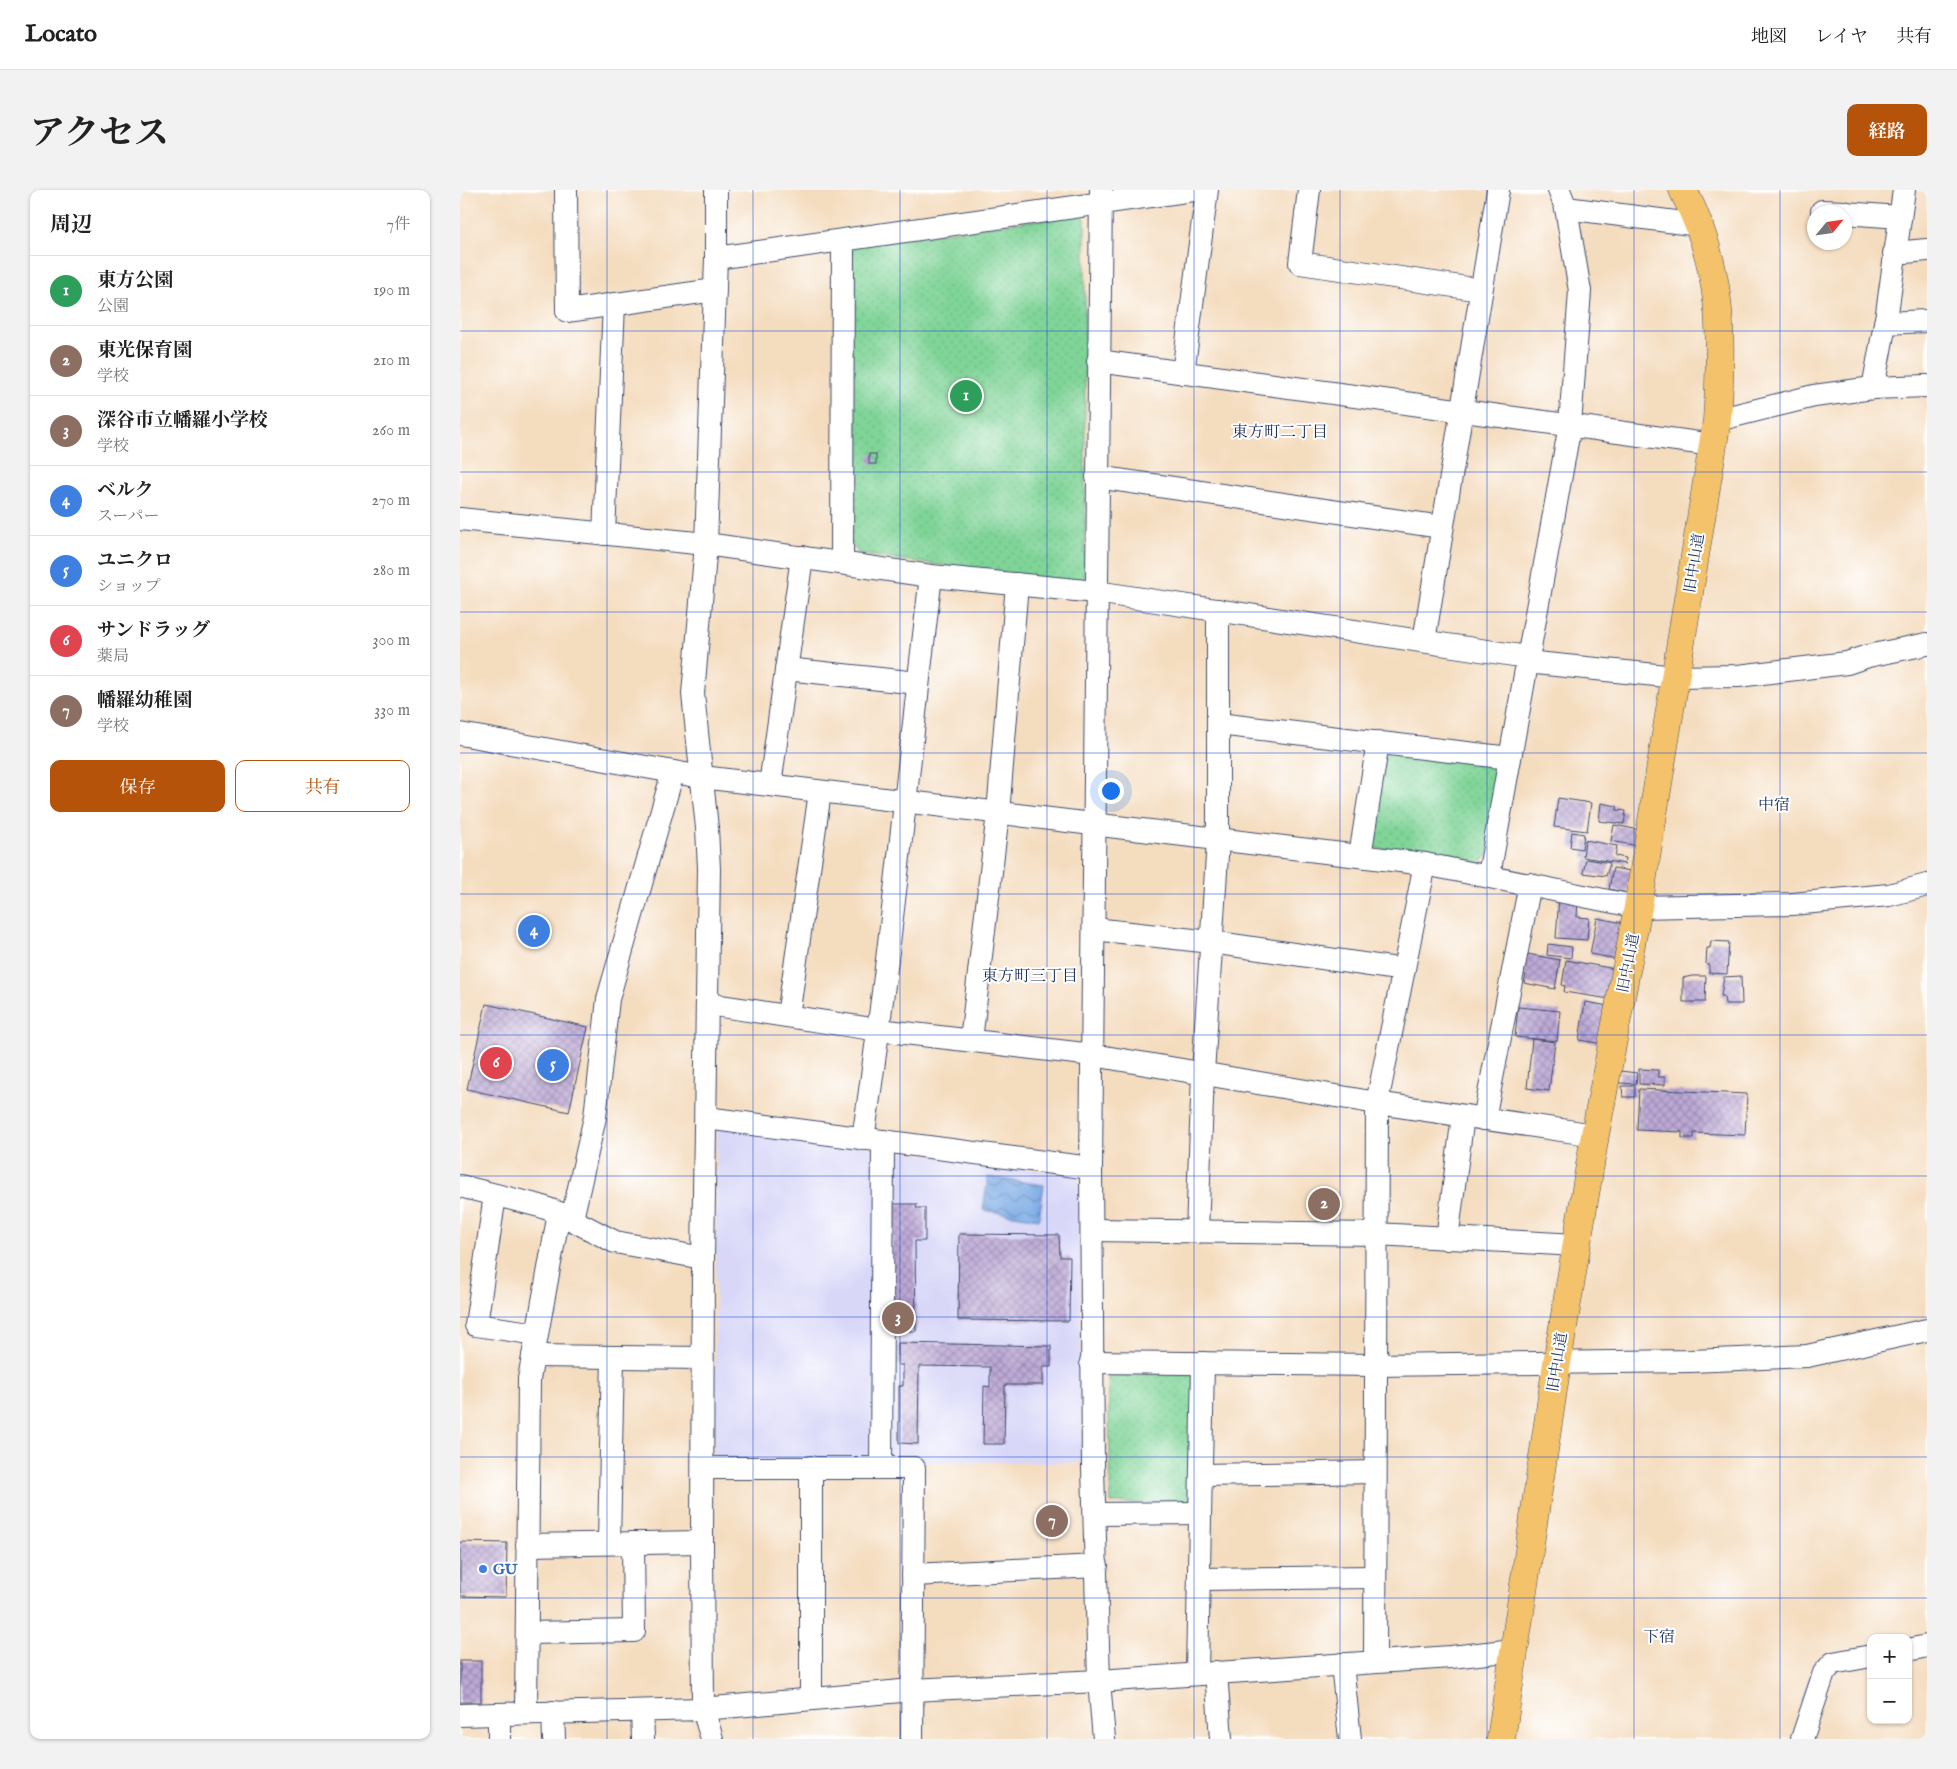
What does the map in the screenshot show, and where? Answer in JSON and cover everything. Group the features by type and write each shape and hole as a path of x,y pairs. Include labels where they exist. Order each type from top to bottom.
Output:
{"main road":[{"name":"旧中山道","path":"1501,1739 1576,1245 1638,907 1715,432 1722,354 1720,315 1712,267 1699,225 1683,190"}],"street":[{"path":"566,190 567,311 715,290"},
{"path":"712,1739 703,1709 702,1542 703,1258 709,869 693,694 693,672 706,544 716,258 716,190"},
{"path":"716,258 843,241 1100,197 1193,190"},
{"path":"1182,373 1207,190"},
{"path":"1309,190 1300,263 1481,290"},
{"path":"1424,641 1498,190"},
{"path":"1873,388 1886,323 1904,190"},
{"path":"1100,197 1091,1362 1099,1681 1104,1739"},
{"path":"1489,875 1570,425 1580,291 1562,199 1699,225"},
{"path":"1852,214 1900,217"},
{"path":"842,562 843,241"},
{"path":"1894,253 1927,250"},
{"path":"604,534 614,304"},
{"path":"1886,323 1927,321"},
{"path":"1098,361 1570,425 1715,432 1814,396 1873,388 1927,386"},
{"path":"1097,477 1442,527"},
{"path":"460,520 706,544 930,576 1096,592 1424,641 1527,660 1676,677 1738,676 1817,668 1847,663 1868,656 1927,644"},
{"path":"770,785 802,557"},
{"path":"881,1468 873,1140 879,1030 903,802 930,576"},
{"path":"971,1040 998,813 1017,584"},
{"path":"1197,1232 1202,1073 1218,840 1218,610"},
{"path":"786,669 918,683"},
{"path":"1218,724 1510,758"},
{"path":"460,734 702,777 1425,864 1489,875 1638,907 1792,904 1889,895 1927,885"},
{"path":"1360,856 1378,742"},
{"path":"526,1713 529,1379 537,1334 566,1216 595,1117 608,999 673,772"},
{"path":"788,1016 820,792"},
{"path":"1375,1662 1377,1103 1425,864"},
{"path":"1447,1239 1530,884"},
{"path":"1094,929 1211,942 1404,970"},
{"path":"708,1004 879,1030 1093,1055 1377,1103 1595,1135"},
{"path":"706,1118 1091,1168"},
{"path":"460,1186 540,1206 566,1216 615,1242 703,1258"},
{"path":"495,1195 476,1325 537,1334"},
{"path":"1092,1230 1376,1234 1576,1245"},
{"path":"1091,1362 1376,1365 1557,1363 1807,1356 1927,1330"},
{"path":"533,1356 702,1358"},
{"path":"609,1543 613,1357"},
{"path":"1203,1363 1199,1579 1206,1673 1221,1739"},
{"path":"811,1467 811,1699"},
{"path":"703,1468 914,1468 912,1739"},
{"path":"1201,1475 1375,1472"},
{"path":"1095,1514 1200,1512"},
{"path":"527,1545 702,1542"},
{"path":"527,1634 634,1630 633,1543"},
{"path":"913,1575 1097,1566"},
{"path":"1199,1579 1375,1577"},
{"path":"1912,1649 1927,1646"},
{"path":"460,1715 703,1709 912,1690 1099,1681 1375,1662 1514,1650"},
{"path":"1802,1739 1824,1673 1833,1663 1867,1657"},
{"path":"1342,1664 1350,1739"},
{"path":"642,1711 643,1739"},
{"path":"553,1712 554,1739"},
{"path":"499,1714 499,1739"}],"shaded area":[{"path":"722,1127 1074,1175 1079,1179 1082,1463 719,1460 714,1457 717,1132"}],"green space":[{"path":"1079,214 1085,219 1085,579 1077,584 859,554 847,538 852,245"},
{"path":"1392,751 1502,764 1487,856 1477,865 1369,847 1381,756"},
{"path":"1189,1372 1196,1377 1193,1502 1111,1503 1108,1376"}],"water":[{"path":"988,1177 1044,1185 1039,1219 983,1210"}],"building":[{"path":"869,454 876,454 876,464 869,464"},
{"path":"1558,798 1591,803 1587,831 1554,827"},
{"path":"1601,803 1617,806 1617,810 1626,811 1624,824 1599,821"},
{"path":"1614,825 1640,830 1638,846 1611,841"},
{"path":"1572,832 1584,834 1582,849 1570,847"},
{"path":"1585,840 1617,846 1615,856 1626,858 1625,864 1583,857"},
{"path":"1586,859 1610,863 1606,876 1583,873"},
{"path":"1613,868 1631,871 1627,893 1609,889"},
{"path":"1559,897 1578,898 1577,917 1589,918 1587,940 1556,938"},
{"path":"1597,918 1623,923 1616,959 1590,954"},
{"path":"1711,941 1729,942 1727,974 1709,973 1709,965 1706,964 1707,948 1710,948"},
{"path":"1548,944 1572,947 1571,958 1547,955"},
{"path":"1522,953 1560,960 1555,989 1524,983 1526,975 1518,973"},
{"path":"1566,960 1615,969 1610,999 1564,992 1565,986 1562,985"},
{"path":"1706,976 1705,1002 1683,1002 1683,978"},
{"path":"1741,976 1742,1004 1725,1004 1724,996 1721,996 1724,977"},
{"path":"1585,1002 1609,1006 1603,1044 1579,1040"},
{"path":"486,1004 588,1027 569,1112 467,1089"},
{"path":"1518,1007 1560,1011 1557,1041 1515,1037"},
{"path":"1532,1039 1555,1042 1549,1091 1527,1088"},
{"path":"1639,1069 1658,1070 1658,1077 1665,1077 1665,1085 1639,1084"},
{"path":"1620,1071 1637,1073 1636,1084 1619,1083"},
{"path":"1622,1086 1635,1086 1635,1097 1623,1097"},
{"path":"1639,1089 1747,1094 1745,1135 1694,1133 1694,1138 1682,1138 1682,1132 1637,1130"},
{"path":"892,1204 917,1204 916,1208 925,1208 925,1241 915,1241 916,1331 896,1331 896,1318 892,1318"},
{"path":"959,1234 1059,1235 1060,1257 1070,1257 1069,1321 958,1320"},
{"path":"898,1343 1051,1346 1051,1367 1043,1367 1043,1385 1005,1385 1004,1444 983,1444 984,1386 990,1387 990,1367 919,1366 918,1444 899,1443 899,1386 903,1386 903,1365 898,1365"},
{"name":"GU","path":"460,1542 507,1543 506,1597 460,1596"},
{"path":"460,1661 481,1661 481,1702 460,1702"}],"waterway":[{"path":"1804,1700 1811,1679"}],"place":[{"name":"東方公園","path":"966,396"},
{"name":"ベルク","path":"534,931"},
{"name":"サンドラッグ","path":"496,1063"},
{"name":"ユニクロ","path":"553,1065"},
{"name":"東光保育園","path":"1324,1204"},
{"name":"深谷市立幡羅小学校","path":"898,1318"},
{"name":"幡羅幼稚園","path":"1052,1521"},
{"name":"GU","path":"483,1569"}],"district":[{"name":"東方町二丁目","path":"1280,431"},
{"name":"中宿","path":"1774,804"},
{"name":"東方町三丁目","path":"1030,975"},
{"name":"下宿","path":"1659,1636"}]}
